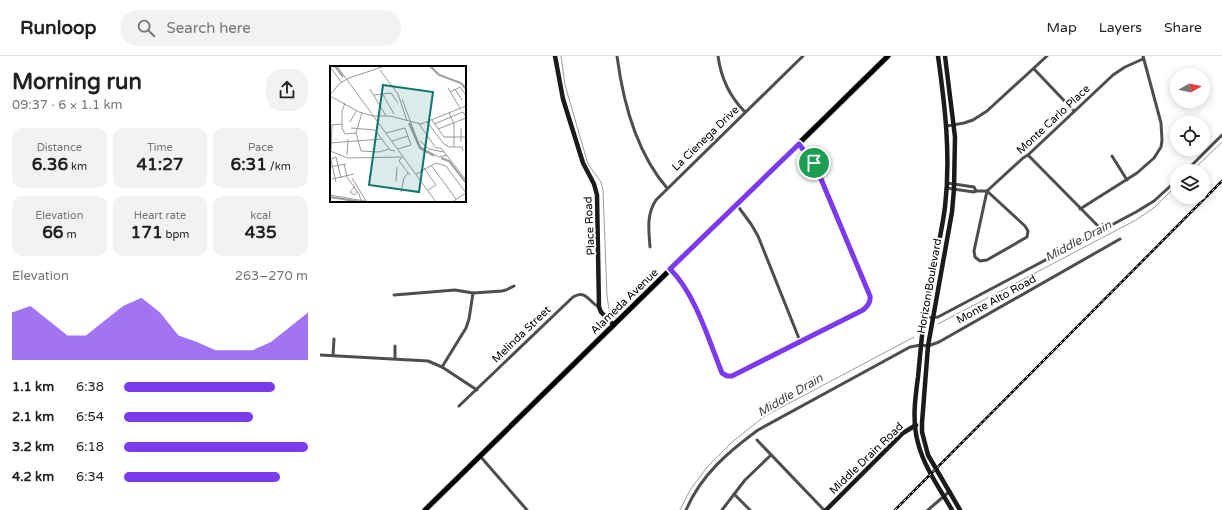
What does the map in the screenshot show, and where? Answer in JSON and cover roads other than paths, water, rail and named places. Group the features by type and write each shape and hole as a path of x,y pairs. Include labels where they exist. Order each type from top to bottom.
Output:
{"main road":[{"name":"Place Road","path":"555,56 563,99 583,163 594,184 597,195 599,307"},
{"name":"Alameda Avenue","path":"425,510 888,56"},
{"name":"Horizon Boulevard","path":"938,56 947,126 948,152 945,207 921,345 914,412 914,426 921,454 952,510"},
{"name":"Horizon Boulevard","path":"945,56 955,137 954,189 952,212 928,346 922,432 928,455 960,510"},
{"path":"599,307 601,312 614,324"},
{"name":"Middle Drain Road","path":"825,510 903,433 922,423"}],"street":[{"path":"617,56 629,116 648,163 667,188"},
{"path":"718,56 722,77 726,86 735,101 745,112"},
{"name":"La Cienega Drive","path":"650,248 648,219 650,210 656,200 803,56"},
{"path":"947,126 954,126 973,120 987,111 1047,56"},
{"path":"1080,209 1138,173 1154,158 1161,147 1161,123 1143,58"},
{"name":"Monte Carlo Place","path":"987,191 1023,158 1028,156 1074,111 1120,70 1143,58"},
{"path":"1034,69 1074,111"},
{"path":"1193,164 1222,135"},
{"path":"670,269 681,280 692,299 724,376 732,376 863,310 868,305 870,299 816,167 799,144"},
{"path":"1028,156 1099,227"},
{"path":"1112,156 1127,180"},
{"path":"946,186 954,184 974,187 976,191"},
{"path":"946,186 954,189 974,192 987,191 1025,226 1028,232 1026,237 988,260 980,261 975,257 974,251 987,191"},
{"path":"925,318 938,317 1136,212 1154,201 1170,186"},
{"path":"737,204 752,224 758,236 800,341"},
{"name":"Monte Alto Road","path":"928,346 939,342 1120,239"},
{"path":"394,295 455,290 473,293 502,291 514,286"},
{"path":"442,367 466,328 473,293"},
{"name":"Melinda Street","path":"459,406 573,297 580,294 586,296 599,307"},
{"path":"333,355 334,339"},
{"path":"686,510 691,498 707,475 720,460 737,445 758,430 900,351 921,345 928,346"},
{"path":"395,346 395,358"},
{"path":"320,355 428,361 442,367 477,390"},
{"path":"757,440 825,510"},
{"path":"722,510 749,476 771,455"},
{"path":"480,456 527,510"},
{"path":"928,510 950,492"},
{"path":"734,494 750,510"}],"waterway":[{"path":"561,56 565,85 588,164 601,182 603,190 607,296 609,309"},
{"name":"Middle Drain","path":"1199,164 1222,142"},
{"name":"Middle Drain","path":"938,324 1136,220 1155,207 1170,192"},
{"name":"Middle Drain","path":"680,510 690,490 708,466 732,442 765,416 914,337"}],"railway":[{"path":"895,510 1222,181"}]}
